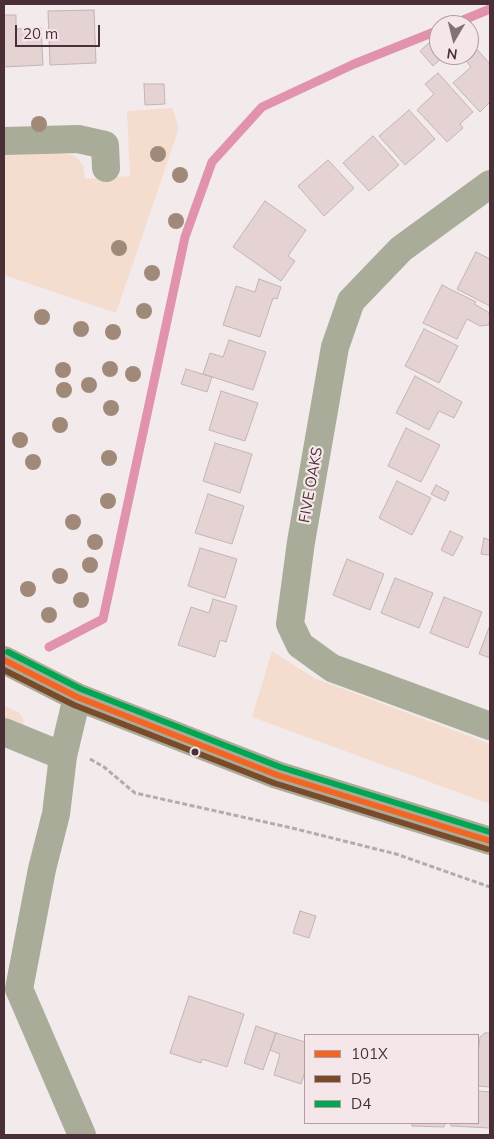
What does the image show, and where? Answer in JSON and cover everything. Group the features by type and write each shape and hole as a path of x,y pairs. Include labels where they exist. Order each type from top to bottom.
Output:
{"main road":[{"path":"4,660 77,697 277,775 490,842"}],"street":[{"path":"4,141 78,139 104,145 106,168"},
{"name":"FIVE OAKS","path":"490,184 401,249 351,301 335,347 300,542 290,624 300,644 332,668 490,726"},
{"path":"77,697 64,751 56,814 11,991 82,1135"},
{"path":"4,732 64,751"}],"path":[{"path":"64,751 104,767 135,793 292,828 396,854 490,887"}],"shaded area":[{"path":"172,108 179,128 116,313 4,275 4,154 54,152 68,154 75,156 83,165 85,179 130,176 127,111"},
{"path":"272,651 314,678 490,744 490,804 252,717"},
{"path":"4,706 18,712 23,718 24,729 4,720"}],"building":[{"path":"94,10 96,63 50,65 48,11"},
{"path":"4,15 16,15 16,29 41,28 43,65 4,67"},
{"path":"429,43 429,61 420,51"},
{"path":"479,52 490,64 490,102 480,112 453,83 471,67 469,65 479,65"},
{"path":"438,73 473,112 460,124 463,128 447,142 417,110 434,94 425,84"},
{"path":"144,84 164,84 165,104 145,105"},
{"path":"409,110 435,139 405,165 379,136"},
{"path":"373,136 399,165 369,191 343,163"},
{"path":"328,160 354,188 324,216 298,186"},
{"path":"265,201 306,230 288,256 295,261 281,281 233,247"},
{"path":"476,252 490,259 490,306 457,289"},
{"path":"259,279 281,287 277,299 273,298 260,337 223,325 236,286 255,292"},
{"path":"442,285 476,302 474,304 488,312 490,316 489,325 480,326 467,319 457,339 423,323"},
{"path":"424,329 458,346 439,383 405,366"},
{"path":"229,340 266,352 253,390 203,374 210,353 223,357"},
{"path":"186,369 212,377 207,392 181,384"},
{"path":"415,376 462,402 454,418 439,411 429,430 396,413"},
{"path":"221,391 258,403 245,441 209,430"},
{"path":"406,428 440,445 421,482 388,466"},
{"path":"215,443 252,454 240,493 203,481"},
{"path":"397,481 431,498 412,535 379,518"},
{"path":"436,485 449,492 445,501 431,494"},
{"path":"208,494 244,506 232,544 195,533"},
{"path":"450,531 463,537 453,556 441,550"},
{"path":"484,538 490,540 490,555 481,554"},
{"path":"200,548 237,559 225,598 188,586"},
{"path":"347,559 384,574 370,610 333,595"},
{"path":"395,578 433,593 419,628 381,613"},
{"path":"444,597 482,612 468,648 430,633"},
{"path":"213,599 237,606 226,642 220,640 215,657 178,645 191,607 209,613"},
{"path":"490,625 490,658 479,654"},
{"path":"300,911 316,916 309,938 293,933"},
{"path":"189,996 244,1014 227,1067 202,1059 201,1063 170,1053"},
{"path":"256,1026 276,1033 263,1070 244,1063"},
{"path":"276,1033 304,1042 304,1075 301,1084 274,1075 280,1054 270,1050"},
{"path":"485,1033 490,1033 490,1087 479,1086 480,1037"},
{"path":"479,1091 490,1092 490,1128 451,1126 451,1124 479,1124"},
{"path":"412,1124 445,1124 444,1127 412,1126"}],"waterway":[{"path":"475,15 490,9"},
{"path":"49,647 103,619 185,237 212,162 262,107 354,64 429,34"}],"transit line":[{"name":"D4","path":"8,652 81,689 280,767 490,832"},
{"name":"101X","path":"4,660 77,697 277,775 490,841"},
{"name":"D5","path":"4,670 74,705 274,783 487,849"}]}
